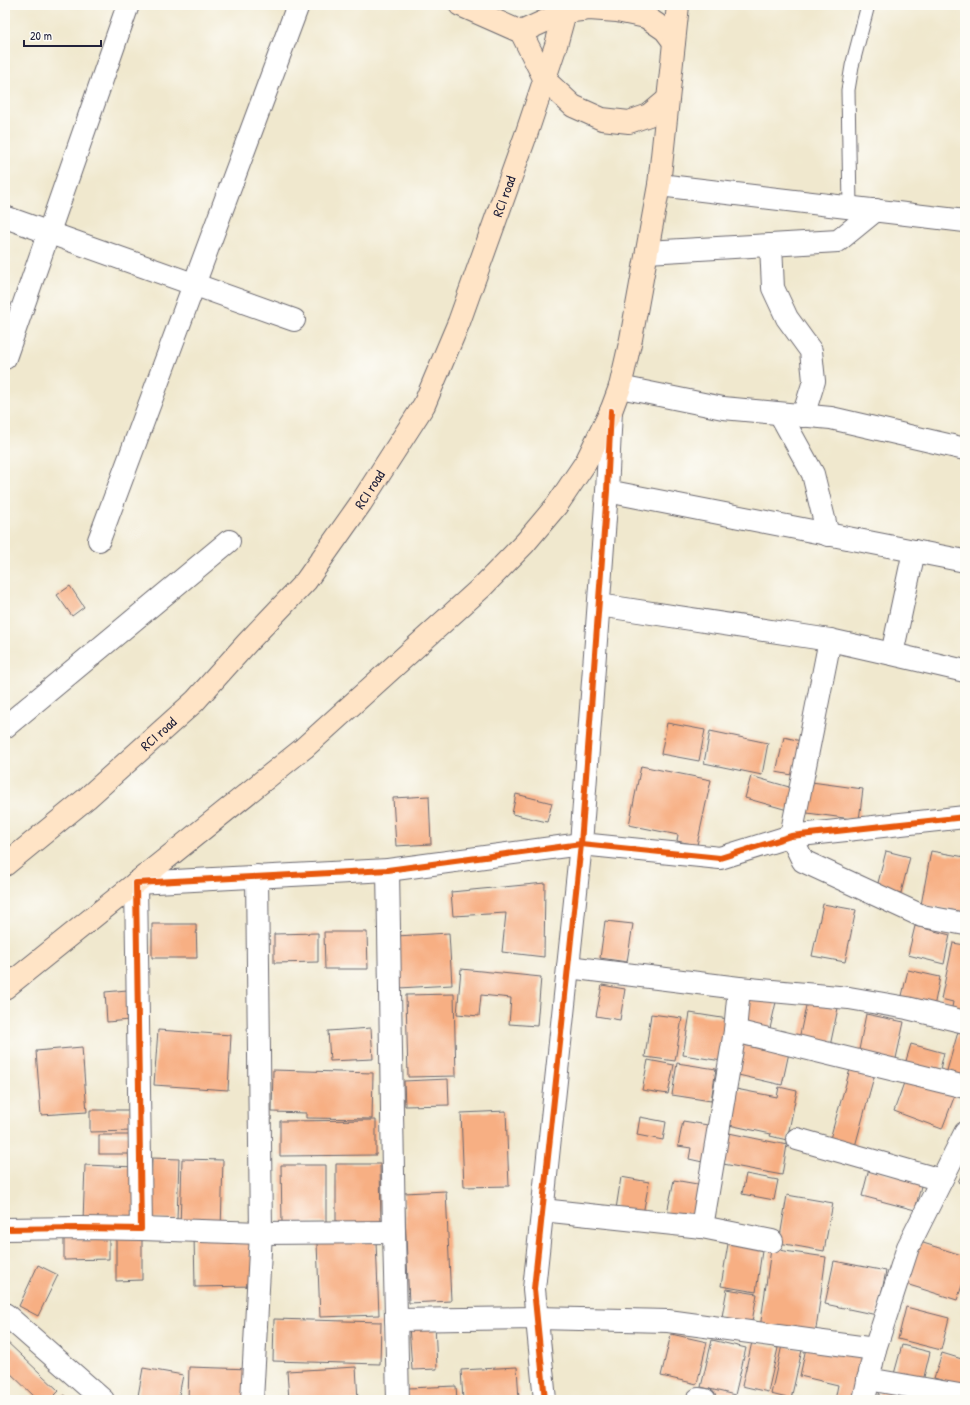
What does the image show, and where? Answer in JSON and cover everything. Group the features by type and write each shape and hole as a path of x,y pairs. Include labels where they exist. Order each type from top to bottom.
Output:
{"main road":[{"path":"460,5 520,32 545,80 573,106 602,119 628,122 649,115 667,100"},
{"path":"5,988 304,748 482,587 525,543 557,505 586,462 611,411 620,388 631,339 659,184 678,5"},
{"path":"520,32 566,9 589,9 617,11 646,17 665,30 674,42"},
{"name":"RCI road","path":"5,866 87,798 195,701 247,643 306,581 361,503 424,405 461,315 545,80 566,9"}],"street":[{"path":"5,358 128,5"},
{"path":"99,540 298,5"},
{"path":"659,184 965,220"},
{"path":"647,252 838,241 876,210"},
{"path":"5,217 294,320"},
{"path":"771,245 773,288 787,318 811,351 814,381 803,416"},
{"path":"620,388 723,408 831,418 965,449"},
{"path":"545,1400 534,1289 581,844 607,491 611,411"},
{"path":"780,414 813,474 828,535"},
{"path":"607,491 965,562"},
{"path":"5,727 229,540"},
{"path":"892,654 914,551"},
{"path":"599,605 830,640 965,671"},
{"path":"830,640 791,836 803,861 922,916 965,924"},
{"path":"141,1229 136,883 388,870 581,844 720,858 791,836 965,817"},
{"path":"388,870 398,1400"},
{"path":"252,1400 261,1233 257,876"},
{"path":"568,967 739,988 849,998 907,1008 965,1022"},
{"path":"702,1227 735,1030 739,988"},
{"path":"735,1030 965,1087"},
{"path":"864,1400 875,1349 908,1247 965,1133"},
{"path":"798,1139 941,1180"},
{"path":"542,1210 702,1227 772,1241"},
{"path":"5,1229 80,1228 261,1233 394,1232"},
{"path":"5,1314 103,1400"},
{"path":"396,1320 536,1318 668,1321 875,1349"},
{"path":"868,1379 965,1396"}],"lane":[{"path":"850,207 848,90 852,66 868,5"}],"building":[{"path":"70,586 84,607 72,616 57,595"},
{"path":"667,723 705,730 699,761 661,754"},
{"path":"710,731 768,743 762,775 704,763"},
{"path":"784,737 805,742 797,776 776,772"},
{"path":"641,766 711,780 697,845 677,841 678,835 629,825"},
{"path":"751,776 796,789 791,811 745,798"},
{"path":"804,781 863,789 859,820 800,812"},
{"path":"516,794 552,803 547,822 512,814"},
{"path":"429,796 431,844 396,846 393,798"},
{"path":"886,851 910,857 901,893 877,887"},
{"path":"931,851 965,857 965,903 963,912 921,905"},
{"path":"545,883 544,957 502,952 506,913 453,916 451,892"},
{"path":"823,904 856,910 845,962 812,956"},
{"path":"605,921 633,924 627,962 600,958"},
{"path":"152,924 196,924 197,958 152,958"},
{"path":"915,926 950,935 944,964 908,955"},
{"path":"324,932 367,932 368,969 325,969"},
{"path":"318,933 318,962 274,963 274,934"},
{"path":"449,933 452,985 399,988 396,936"},
{"path":"953,943 965,945 965,1020 950,1017 953,1002 941,999"},
{"path":"461,969 541,977 537,1026 509,1024 511,998 481,995 479,1016 457,1014"},
{"path":"908,970 940,977 934,1007 901,1000"},
{"path":"602,985 625,989 620,1020 596,1016"},
{"path":"127,990 129,1020 107,1022 105,992"},
{"path":"454,994 456,1076 408,1077 406,995"},
{"path":"747,996 776,1002 769,1033 741,1026"},
{"path":"807,1001 838,1008 829,1051 798,1044"},
{"path":"690,1013 728,1019 722,1061 683,1055"},
{"path":"651,1014 682,1018 675,1061 645,1057"},
{"path":"866,1014 904,1022 895,1063 858,1055"},
{"path":"371,1028 373,1059 330,1061 328,1031"},
{"path":"158,1030 231,1035 228,1090 154,1085"},
{"path":"958,1032 965,1034 965,1064 961,1078 946,1074"},
{"path":"742,1037 790,1048 782,1085 734,1074"},
{"path":"911,1044 944,1053 939,1073 905,1064"},
{"path":"82,1047 87,1112 41,1115 36,1051"},
{"path":"648,1060 674,1065 668,1094 642,1090"},
{"path":"677,1063 716,1069 711,1101 672,1095"},
{"path":"851,1066 875,1073 854,1150 829,1142"},
{"path":"273,1070 373,1073 372,1119 306,1118 306,1113 272,1112"},
{"path":"906,1077 955,1095 942,1129 894,1111"},
{"path":"448,1079 449,1105 405,1106 404,1081"},
{"path":"779,1087 797,1091 787,1140 770,1136 771,1134 729,1125 736,1089 777,1097"},
{"path":"90,1110 133,1110 134,1131 90,1132"},
{"path":"506,1111 509,1186 464,1187 461,1113"},
{"path":"640,1117 666,1122 663,1140 637,1135"},
{"path":"376,1120 376,1155 280,1156 280,1121"},
{"path":"683,1121 714,1126 707,1163 689,1159 691,1148 678,1146"},
{"path":"724,1132 787,1145 782,1175 718,1163"},
{"path":"99,1135 134,1135 134,1154 99,1154"},
{"path":"152,1158 179,1159 177,1220 150,1219"},
{"path":"182,1159 223,1160 221,1230 180,1229"},
{"path":"336,1164 380,1164 381,1227 336,1227"},
{"path":"85,1165 137,1167 135,1223 83,1221"},
{"path":"281,1165 326,1165 326,1223 282,1223"},
{"path":"965,1168 965,1185 958,1182"},
{"path":"869,1169 922,1182 915,1210 862,1196"},
{"path":"746,1174 778,1180 774,1200 742,1194"},
{"path":"621,1177 649,1182 643,1214 616,1209"},
{"path":"674,1180 703,1185 696,1219 667,1213"},
{"path":"446,1191 451,1301 409,1303 404,1193"},
{"path":"787,1195 833,1203 824,1251 779,1243"},
{"path":"116,1232 142,1232 142,1280 116,1281"},
{"path":"109,1233 109,1259 64,1260 64,1234"},
{"path":"253,1234 254,1286 195,1287 194,1235"},
{"path":"729,1238 763,1244 756,1292 721,1286"},
{"path":"376,1241 379,1315 320,1317 317,1243"},
{"path":"920,1242 965,1256 965,1277 957,1300 906,1284"},
{"path":"771,1249 826,1257 815,1336 760,1328"},
{"path":"834,1261 886,1271 877,1315 825,1304"},
{"path":"38,1265 58,1275 38,1316 19,1306"},
{"path":"727,1289 757,1294 751,1327 721,1322"},
{"path":"906,1307 949,1318 941,1350 898,1339"},
{"path":"274,1319 381,1322 380,1364 273,1361"},
{"path":"435,1323 437,1369 412,1370 409,1325"},
{"path":"671,1334 707,1342 697,1384 661,1376"},
{"path":"5,1340 59,1391 50,1400 38,1400 5,1368"},
{"path":"712,1340 746,1348 735,1395 701,1387"},
{"path":"752,1342 778,1348 768,1392 742,1386"},
{"path":"807,1343 863,1356 853,1400 835,1400 838,1385 800,1376"},
{"path":"782,1345 802,1350 791,1399 771,1394"},
{"path":"902,1345 930,1352 923,1381 894,1374"},
{"path":"942,1353 965,1360 965,1387 934,1378"},
{"path":"189,1367 251,1369 250,1400 188,1400"},
{"path":"356,1367 358,1400 289,1400 287,1371"},
{"path":"517,1367 519,1400 463,1400 461,1370"},
{"path":"143,1368 183,1375 178,1400 161,1400 138,1396"},
{"path":"456,1386 457,1400 408,1400 408,1388"},
{"path":"880,1390 921,1399 921,1400 878,1400"},
{"path":"65,1395 69,1400 58,1400"}],"cycle path":[{"path":"545,1400 534,1289 581,844 607,491 611,411"},
{"path":"5,1229 141,1229 136,883 388,870 581,844 720,858 791,836 965,817"}]}
